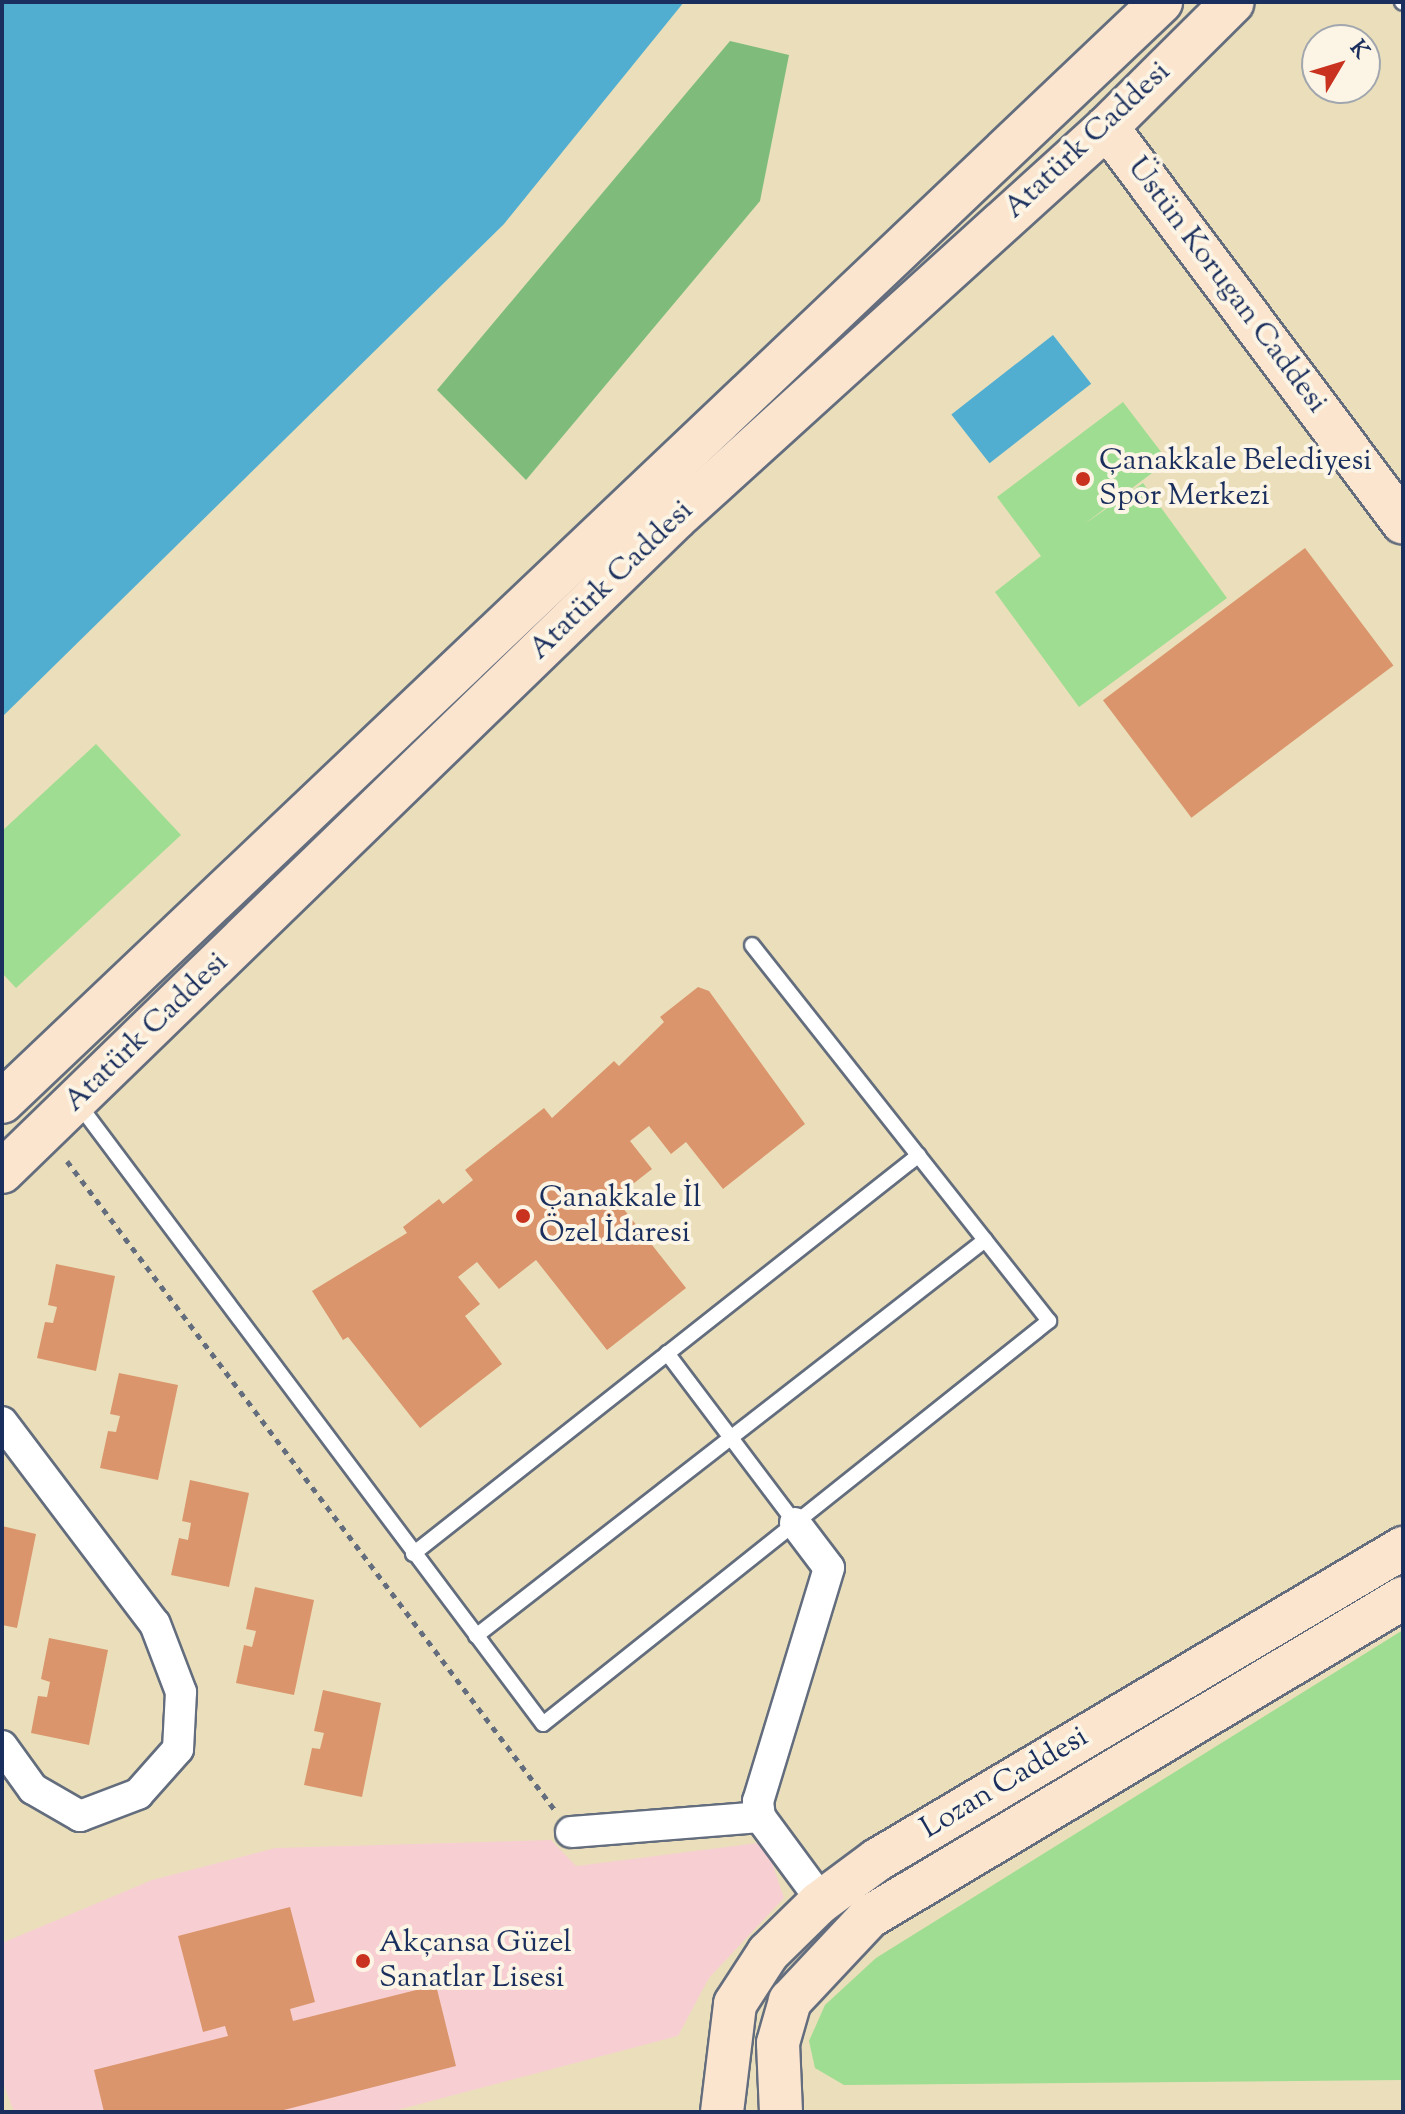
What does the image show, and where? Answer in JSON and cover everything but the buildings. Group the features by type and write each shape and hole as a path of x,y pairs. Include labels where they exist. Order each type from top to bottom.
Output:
{"main road":[{"name":"Atatürk Caddesi","path":"2,1102 1161,2"},
{"name":"Atatürk Caddesi","path":"2,1172 676,518 1107,127 1233,2"},
{"name":"Üstün Korugan Caddesi","path":"1107,127 1403,523"},
{"name":"Lozan Caddesi","path":"722,2112 735,2004 768,1953 822,1901 877,1860 1403,1548"},
{"name":"Lozan Caddesi","path":"781,2112 778,2043 790,2001 869,1917 1403,1598"}],"street":[{"path":"2,1422 155,1624 181,1692 178,1749 138,1794 80,1816 33,1789 2,1746"},
{"path":"795,1523 829,1568 758,1801 760,1817 822,1901"},
{"path":"571,1832 760,1817"}],"lane":[{"path":"76,1102 543,1724 1049,1321 752,945"},
{"path":"413,1554 919,1155"},
{"path":"476,1636 985,1240"},
{"path":"667,1353 795,1523"}],"path":[{"path":"45,1132 571,1832"}],"shaded area":[{"name":"Akçansa Güzel Sanatlar Lisesi","path":"551,1840 576,1866 765,1842 784,1898 709,1978 678,2036 390,2112 14,2112 2,2080 2,1943 152,1880 275,1848"}],"green space":[{"path":"730,41 789,55 760,201 526,480 437,390"},
{"path":"1123,402 1168,461 1083,525 1143,483 1227,598 1079,707 995,592 1041,556 997,497"},
{"path":"96,744 181,835 16,988 2,973 2,831"},
{"path":"1403,1630 1403,2080 844,2085 815,2068 809,2041 825,2005 876,1958"}],"water":[{"path":"2,2 684,2 504,224 2,717"},
{"path":"1053,335 1091,384 990,463 951,414"}],"place":[{"name":"Çanakkale Belediyesi Spor Merkezi","path":"1083,479"},
{"name":"Çanakkale İl Özel İdaresi","path":"523,1216"},
{"name":"Akçansa Güzel Sanatlar Lisesi","path":"363,1961"}]}
